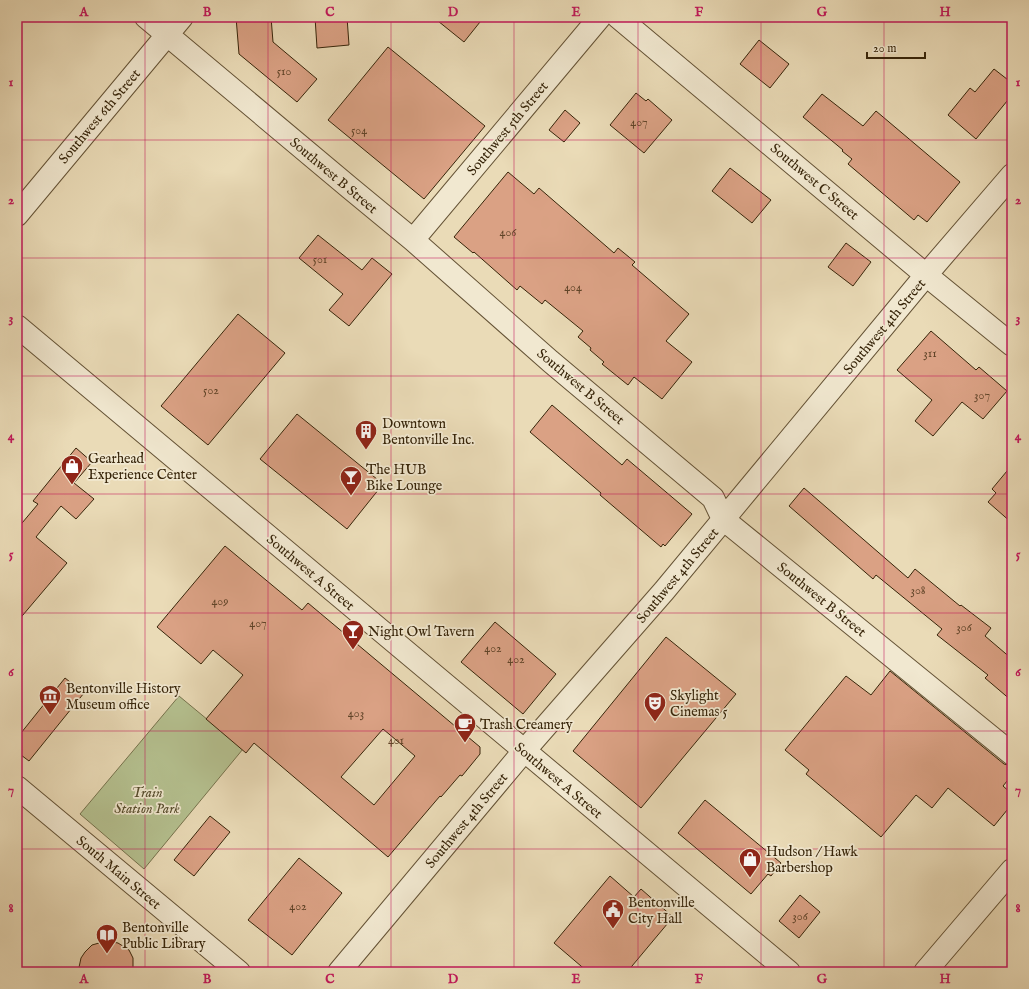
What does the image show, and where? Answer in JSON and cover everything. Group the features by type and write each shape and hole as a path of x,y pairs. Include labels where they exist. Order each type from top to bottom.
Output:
{"street":[{"name":"Southwest B Street","path":"146,17 413,240 550,360 713,498 723,519 1012,754"},
{"name":"Southwest 6th Street","path":"17,215 182,17"},
{"name":"Southwest 5th Street","path":"413,240 600,17"},
{"name":"Southwest C Street","path":"618,17 926,275 1012,345"},
{"name":"Southwest 4th Street","path":"339,972 524,751 664,591 926,275 1012,175"},
{"name":"Southwest A Street","path":"17,326 788,972"},
{"name":"South Main Street","path":"17,787 239,972"},
{"path":"926,972 1012,870"}],"green space":[{"name":"Train Station Park","path":"179,696 243,749 144,869 80,814"}],"building":[{"path":"236,17 271,17 273,42 317,79 297,102 239,54"},
{"path":"315,17 347,17 349,45 317,48"},
{"path":"433,17 484,17 464,42"},
{"path":"759,40 789,64 770,88 740,64"},
{"path":"388,47 485,126 424,199 328,120"},
{"path":"994,69 1012,83 1012,95 976,139 948,115 970,88 975,92"},
{"path":"636,93 646,101 648,99 672,120 644,153 610,125"},
{"path":"822,94 863,126 876,111 960,182 927,222 918,215 914,220 848,164 852,159 803,117"},
{"path":"565,110 580,123 564,142 549,130"},
{"path":"730,168 771,200 752,223 712,191"},
{"path":"508,172 534,194 539,188 614,253 618,248 635,262 632,265 689,314 666,341 692,362 662,399 634,377 628,385 602,364 604,362 578,337 583,331 545,300 542,304 520,286 517,290 474,252 473,253 454,237"},
{"path":"318,235 362,270 372,258 392,274 349,326 329,310 343,294 299,258"},
{"path":"846,243 871,262 853,286 828,267"},
{"path":"238,314 285,353 208,445 161,406"},
{"path":"931,331 976,370 979,367 1007,391 983,419 962,402 933,436 915,421 932,400 897,370"},
{"path":"552,405 622,465 627,459 692,514 665,546 663,544 661,547 530,432"},
{"path":"297,414 383,484 347,529 260,459"},
{"path":"76,448 92,462 74,483 94,499 76,519 61,506 36,537 67,563 17,622 17,529 38,504 33,501"},
{"path":"1012,465 1012,523 988,502 996,493 992,489"},
{"path":"804,488 908,578 915,569 960,606 961,605 991,628 985,636 1012,659 1012,701 985,678 988,675 937,635 942,629 876,575 873,579 789,506"},
{"path":"225,546 302,610 308,603 480,747 480,754 462,776 460,775 441,797 440,796 388,857 254,743 246,753 206,719 243,675 213,650 201,664 157,627","holes":["383,729 415,756 374,805 341,777"]},
{"path":"495,622 556,674 523,714 461,662"},
{"name":"Skylight Cinemas 5","path":"666,637 736,694 641,808 573,751"},
{"path":"890,671 1004,764 1012,766 1012,775 1003,786 1012,794 1012,804 994,826 948,788 932,808 916,795 881,837 806,774 809,770 785,750 846,676 871,695"},
{"name":"Bentonville History Museum office","path":"65,678 84,693 29,761 17,752 17,738"},
{"path":"705,800 781,863 771,876 768,874 751,894 678,833"},
{"path":"210,816 230,832 194,876 174,860"},
{"path":"299,858 342,893 292,955 248,920"},
{"name":"Bentonville City Hall","path":"610,876 634,897 641,889 673,917 627,972 588,972 554,943"},
{"path":"800,895 820,912 799,938 779,921"},
{"name":"Bentonville Public Library","path":"106,941 118,943 129,950 133,958 133,972 78,972 81,958 85,952 92,945"}],"place":[{"name":"Downtown Bentonville Inc.","path":"366,450"},
{"name":"Gearhead Experience Center","path":"72,486"},
{"name":"The HUB Bike Lounge","path":"351,496"},
{"name":"Night Owl Tavern","path":"353,650"},
{"name":"Bentonville History Museum office","path":"50,716"},
{"name":"Skylight Cinemas 5","path":"655,722"},
{"name":"Trash Creamery","path":"465,744"},
{"name":"Hudson / Hawk Barbershop","path":"750,878"},
{"name":"Bentonville City Hall","path":"613,930"},
{"name":"Bentonville Public Library","path":"107,954"}]}
